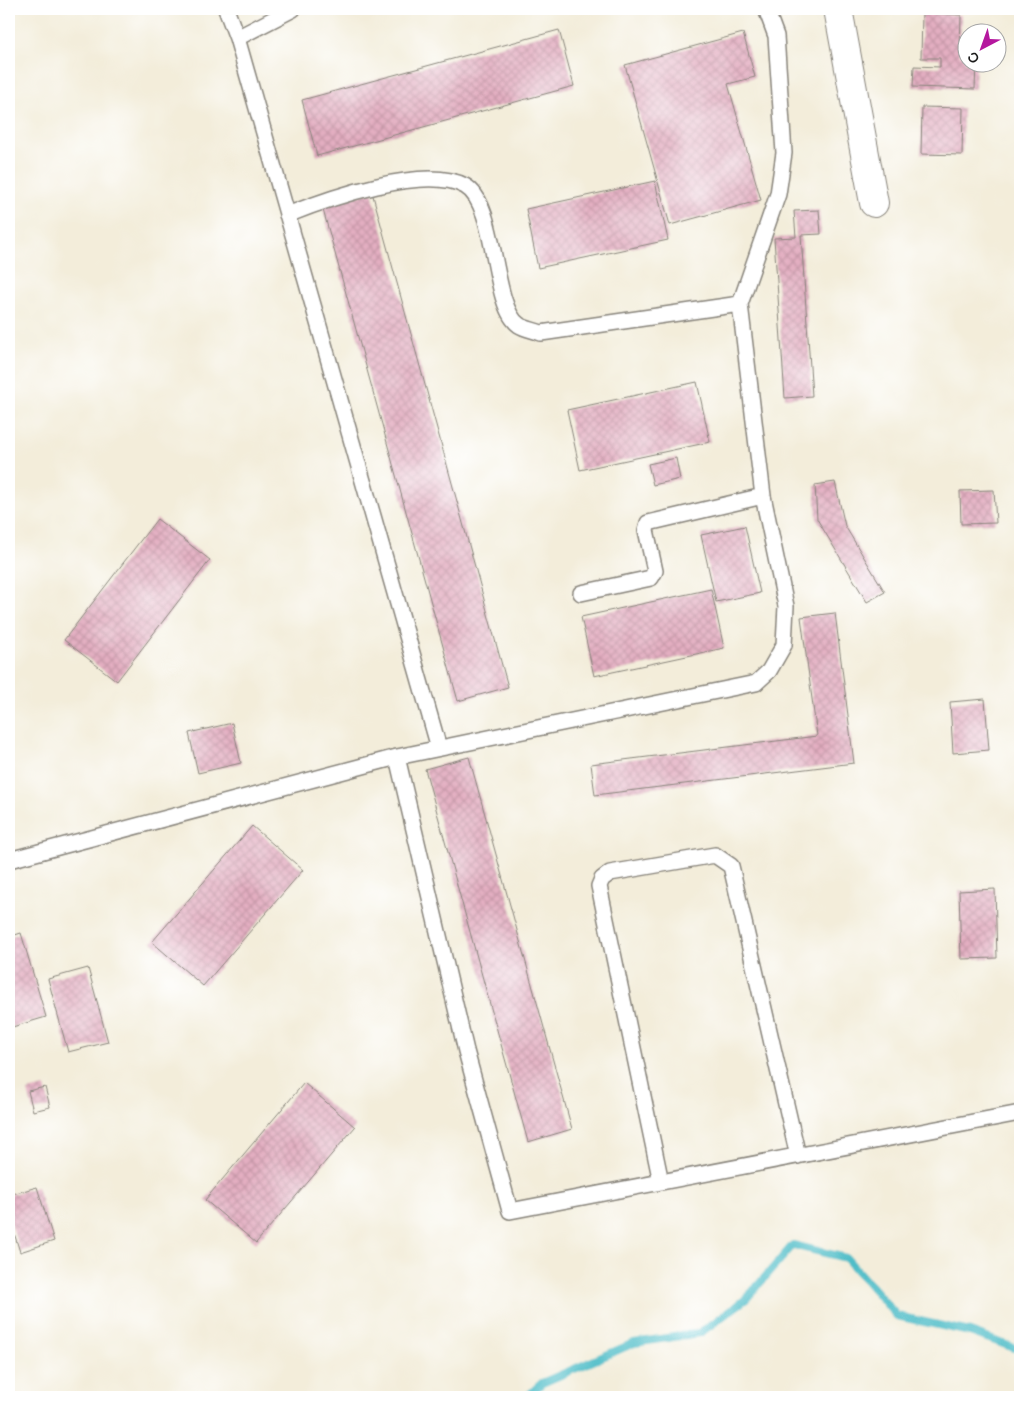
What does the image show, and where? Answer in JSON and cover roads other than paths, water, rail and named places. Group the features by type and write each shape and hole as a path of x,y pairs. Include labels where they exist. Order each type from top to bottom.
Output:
{"street":[{"path":"838,9 874,202"}],"lane":[{"path":"226,9 237,38 440,748"},
{"path":"237,38 293,9"},
{"path":"9,860 397,757 756,683 769,671 784,646 786,606 763,496 740,304 778,194 784,153 776,36 766,9"},
{"path":"287,215 329,198 390,182 444,179 465,186 480,201 507,307 518,325 541,333 740,304"},
{"path":"581,593 651,578 655,571 646,530 648,523 763,496"},
{"path":"397,757 466,1051 510,1211 1020,1114"},
{"path":"661,1182 599,886 602,880 610,873 714,855 730,866 798,1156"}],"waterway":[{"path":"527,1397 542,1383 634,1343 700,1333 746,1299 793,1245 846,1258 897,1316 970,1332 1020,1350"}]}
